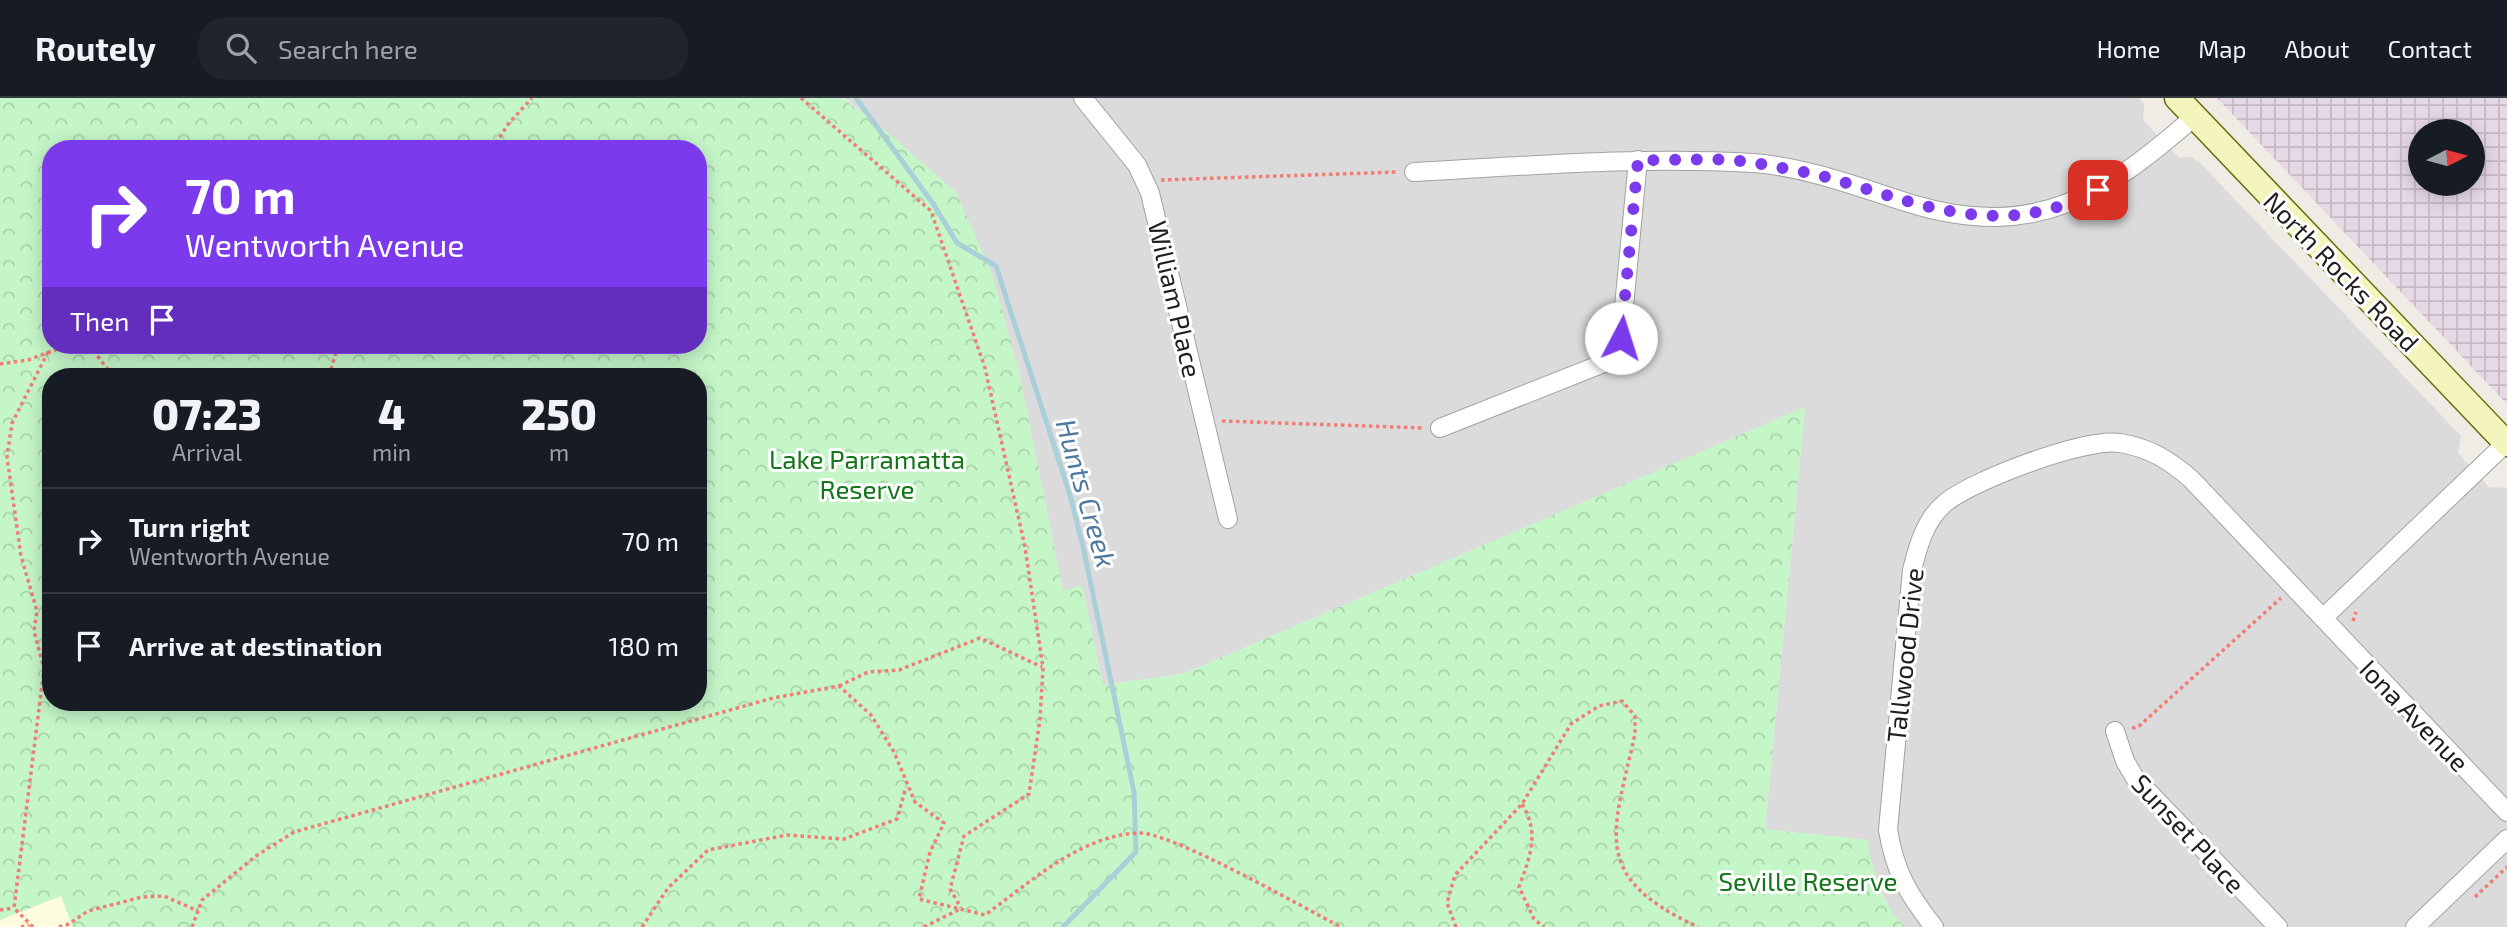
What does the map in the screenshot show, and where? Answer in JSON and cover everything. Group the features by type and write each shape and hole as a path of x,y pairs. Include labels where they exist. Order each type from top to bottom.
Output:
{"main road":[{"name":"North Rocks Road","path":"2177,98 2507,444"}],"street":[{"name":"William Place","path":"1083,98 1137,165 1145,181 1166,252 1228,519"},
{"path":"1414,172 1638,160 1756,163 1837,180 1928,208 1976,217 2015,216 2038,214 2079,200 2117,180 2194,117"},
{"path":"1440,428 1609,360 1621,338 1638,160"},
{"name":"Tallwood Drive","path":"1934,927 1907,892 1898,872 1888,830 1887,809 1912,570 1923,533 1944,504 1985,480 2078,448 2117,443 2145,448 2167,459 2191,479 2323,618"},
{"path":"2323,618 2507,444"},
{"name":"Iona Avenue","path":"2323,618 2507,812"},
{"name":"Sunset Place","path":"2115,730 2125,761 2135,778 2278,927"},
{"path":"2415,927 2507,839"}],"path":[{"path":"498,140 532,98"},
{"path":"801,98 931,211 985,368 1025,547 1042,668 1040,719 1029,794 964,836 950,889 961,908"},
{"path":"1145,181 1414,172"},
{"path":"0,364 28,360 42,353"},
{"path":"42,661 34,631 37,611 20,556 7,457 12,423 47,354"},
{"path":"96,354 107,368"},
{"path":"1204,421 1440,428"},
{"path":"2115,730 2138,727 2293,587"},
{"path":"192,927 202,900 256,856 294,832 774,698 839,686 869,672 899,670 980,638 1042,668"},
{"path":"14,908 42,685"},
{"path":"839,686 871,715 894,752 906,786 915,802 944,824 930,852 919,899 985,915 1060,861 1094,843 1145,832 1182,846 1341,927"},
{"path":"1456,927 1447,903 1455,875 1522,804 1571,724 1599,706 1622,701 1634,716 1634,734 1614,841 1625,876 1660,909 1698,927"},
{"path":"642,927 668,888 708,850 787,835 844,839 897,819 906,786"},
{"path":"1522,804 1531,819 1534,839 1519,887 1534,919 1544,927"},
{"path":"59,927 69,925 88,911 142,897 164,896 198,911"},
{"path":"0,910 14,908"},
{"path":"14,908 31,926"},
{"path":"924,927 961,908"},
{"path":"21,927 31,926"}],"shaded area":[{"path":"845,98 2139,98 2144,104 2143,120 2179,158 2190,157 2200,163 2461,436 2458,453 2489,487 2507,488 2507,927 1905,927 1892,913 1874,878 1866,840 1765,829 1805,408 1183,674 1103,685 1063,591 1019,372 956,192"},
{"path":"2217,98 2507,98 2507,404"},
{"path":"61,896 73,927 0,927 0,920"}],"green space":[{"path":"0,98 842,98 873,120 956,192 993,276 1019,372 1063,591 1082,585 1103,685 1183,674 1805,407 1765,829 1867,840 1879,886 1890,908 1905,927 73,927 61,896 0,920"}],"waterway":[{"name":"Hunts Creek","path":"856,98 934,205 957,243 996,266 1070,495 1084,551 1134,792 1136,852 1063,927"}],"route":[{"path":"1621,338 1638,160 1756,163 1837,180 1916,205 1976,217 2038,214 2079,200 2098,190"}],"park label":[{"name":"Lake Parramatta Reserve","path":"867,473"},
{"name":"Seville Reserve","path":"1808,880"}]}
